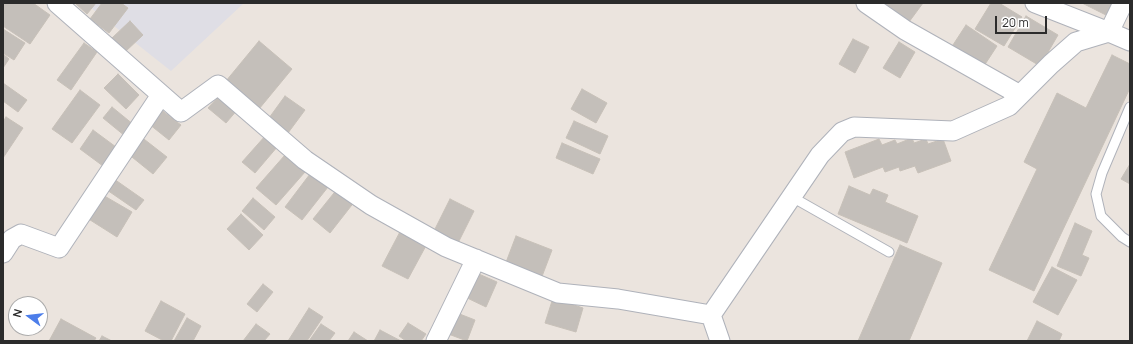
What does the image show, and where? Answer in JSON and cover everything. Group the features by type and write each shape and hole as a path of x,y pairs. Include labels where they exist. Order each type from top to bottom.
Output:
{"street":[{"path":"57,3 181,112 218,85 305,160 364,200 446,247 558,293 618,299 711,315"},
{"path":"866,3 905,30 1020,95"},
{"path":"1035,3 1130,41"},
{"path":"711,315 820,155 842,132 854,127 953,131 1009,106 1051,64 1076,42 1109,32 1123,3"},
{"path":"3,253 12,240 21,234 60,248 161,95"},
{"path":"436,341 476,259"},
{"path":"711,315 720,341"}],"lane":[{"path":"1130,107 1102,173 1096,194 1101,216 1122,237 1130,242"},
{"path":"792,197 889,252"}],"shaded area":[{"path":"85,3 244,3 171,71"}],"building":[{"path":"4,3 33,3 50,15 30,44 3,26"},
{"path":"75,3 96,3 87,14"},
{"path":"102,3 121,3 128,8 109,33 90,19"},
{"path":"885,3 923,3 909,22"},
{"path":"991,3 999,3 1022,17 1004,46 975,29"},
{"path":"1082,3 1114,3 1108,16"},
{"path":"1026,16 1058,35 1040,66 1008,47"},
{"path":"130,21 143,35 125,52 112,38"},
{"path":"966,25 997,46 982,69 951,48"},
{"path":"3,29 25,43 14,60 3,53"},
{"path":"853,39 869,47 855,73 839,64"},
{"path":"259,41 292,69 259,109 226,81"},
{"path":"899,42 915,52 900,78 883,68"},
{"path":"84,43 97,52 71,90 57,80"},
{"path":"3,54 9,59 3,68"},
{"path":"1112,55 1130,64 1130,88 1034,291 989,270 1037,169 1024,162 1057,93 1086,108"},
{"path":"118,74 139,95 126,109 104,88"},
{"path":"3,83 27,100 18,112 3,101"},
{"path":"582,89 607,103 596,123 571,109"},
{"path":"80,90 100,105 72,143 52,129"},
{"path":"221,94 238,109 226,123 208,108"},
{"path":"285,96 305,110 288,133 269,118"},
{"path":"112,107 134,125 125,136 103,118"},
{"path":"160,109 181,125 169,140 149,124"},
{"path":"6,117 23,128 3,158 3,122"},
{"path":"574,121 608,136 600,154 566,138"},
{"path":"93,130 116,147 103,166 80,149"},
{"path":"266,135 278,146 255,173 242,162"},
{"path":"140,136 167,157 153,174 127,153"},
{"path":"912,138 914,143 926,139 928,144 943,139 951,161 918,173 915,166 900,171 899,167 885,172 883,167 854,178 845,152 879,139 882,145 895,140 897,144"},
{"path":"562,143 600,159 593,174 556,158"},
{"path":"285,155 305,172 276,205 256,188"},
{"path":"1130,164 1130,184 1121,179"},
{"path":"310,174 328,187 302,220 285,207"},
{"path":"114,179 144,200 136,210 107,190"},
{"path":"849,186 870,195 873,189 888,195 885,202 918,216 907,243 838,214"},
{"path":"338,188 355,201 330,233 313,219"},
{"path":"101,194 132,212 117,237 87,218"},
{"path":"253,198 275,217 264,230 242,211"},
{"path":"450,199 474,211 458,243 434,231"},
{"path":"241,214 263,235 249,250 227,229"},
{"path":"1075,223 1092,231 1082,255 1089,258 1081,276 1057,266"},
{"path":"402,228 428,242 408,279 382,266"},
{"path":"516,236 552,250 541,279 505,265"},
{"path":"900,245 942,263 909,341 858,341"},
{"path":"1052,267 1077,280 1058,315 1033,302"},
{"path":"472,271 497,282 486,307 461,295"},
{"path":"263,284 273,292 257,312 247,304"},
{"path":"553,298 583,308 576,332 545,323"},
{"path":"161,301 185,314 171,341 164,341 145,331"},
{"path":"309,308 323,317 307,341 288,341"},
{"path":"452,311 475,320 467,341 443,332"},
{"path":"187,318 201,326 193,341 174,341"},
{"path":"61,319 96,338 94,341 49,341"},
{"path":"1037,321 1062,334 1059,341 1027,341"},
{"path":"408,323 426,334 421,341 406,341 399,336"},
{"path":"256,324 270,334 264,341 243,341"},
{"path":"321,324 335,333 329,341 309,341"},
{"path":"380,330 401,341 374,341"},
{"path":"354,332 368,341 348,341"},
{"path":"102,336 112,341 99,341"}]}
